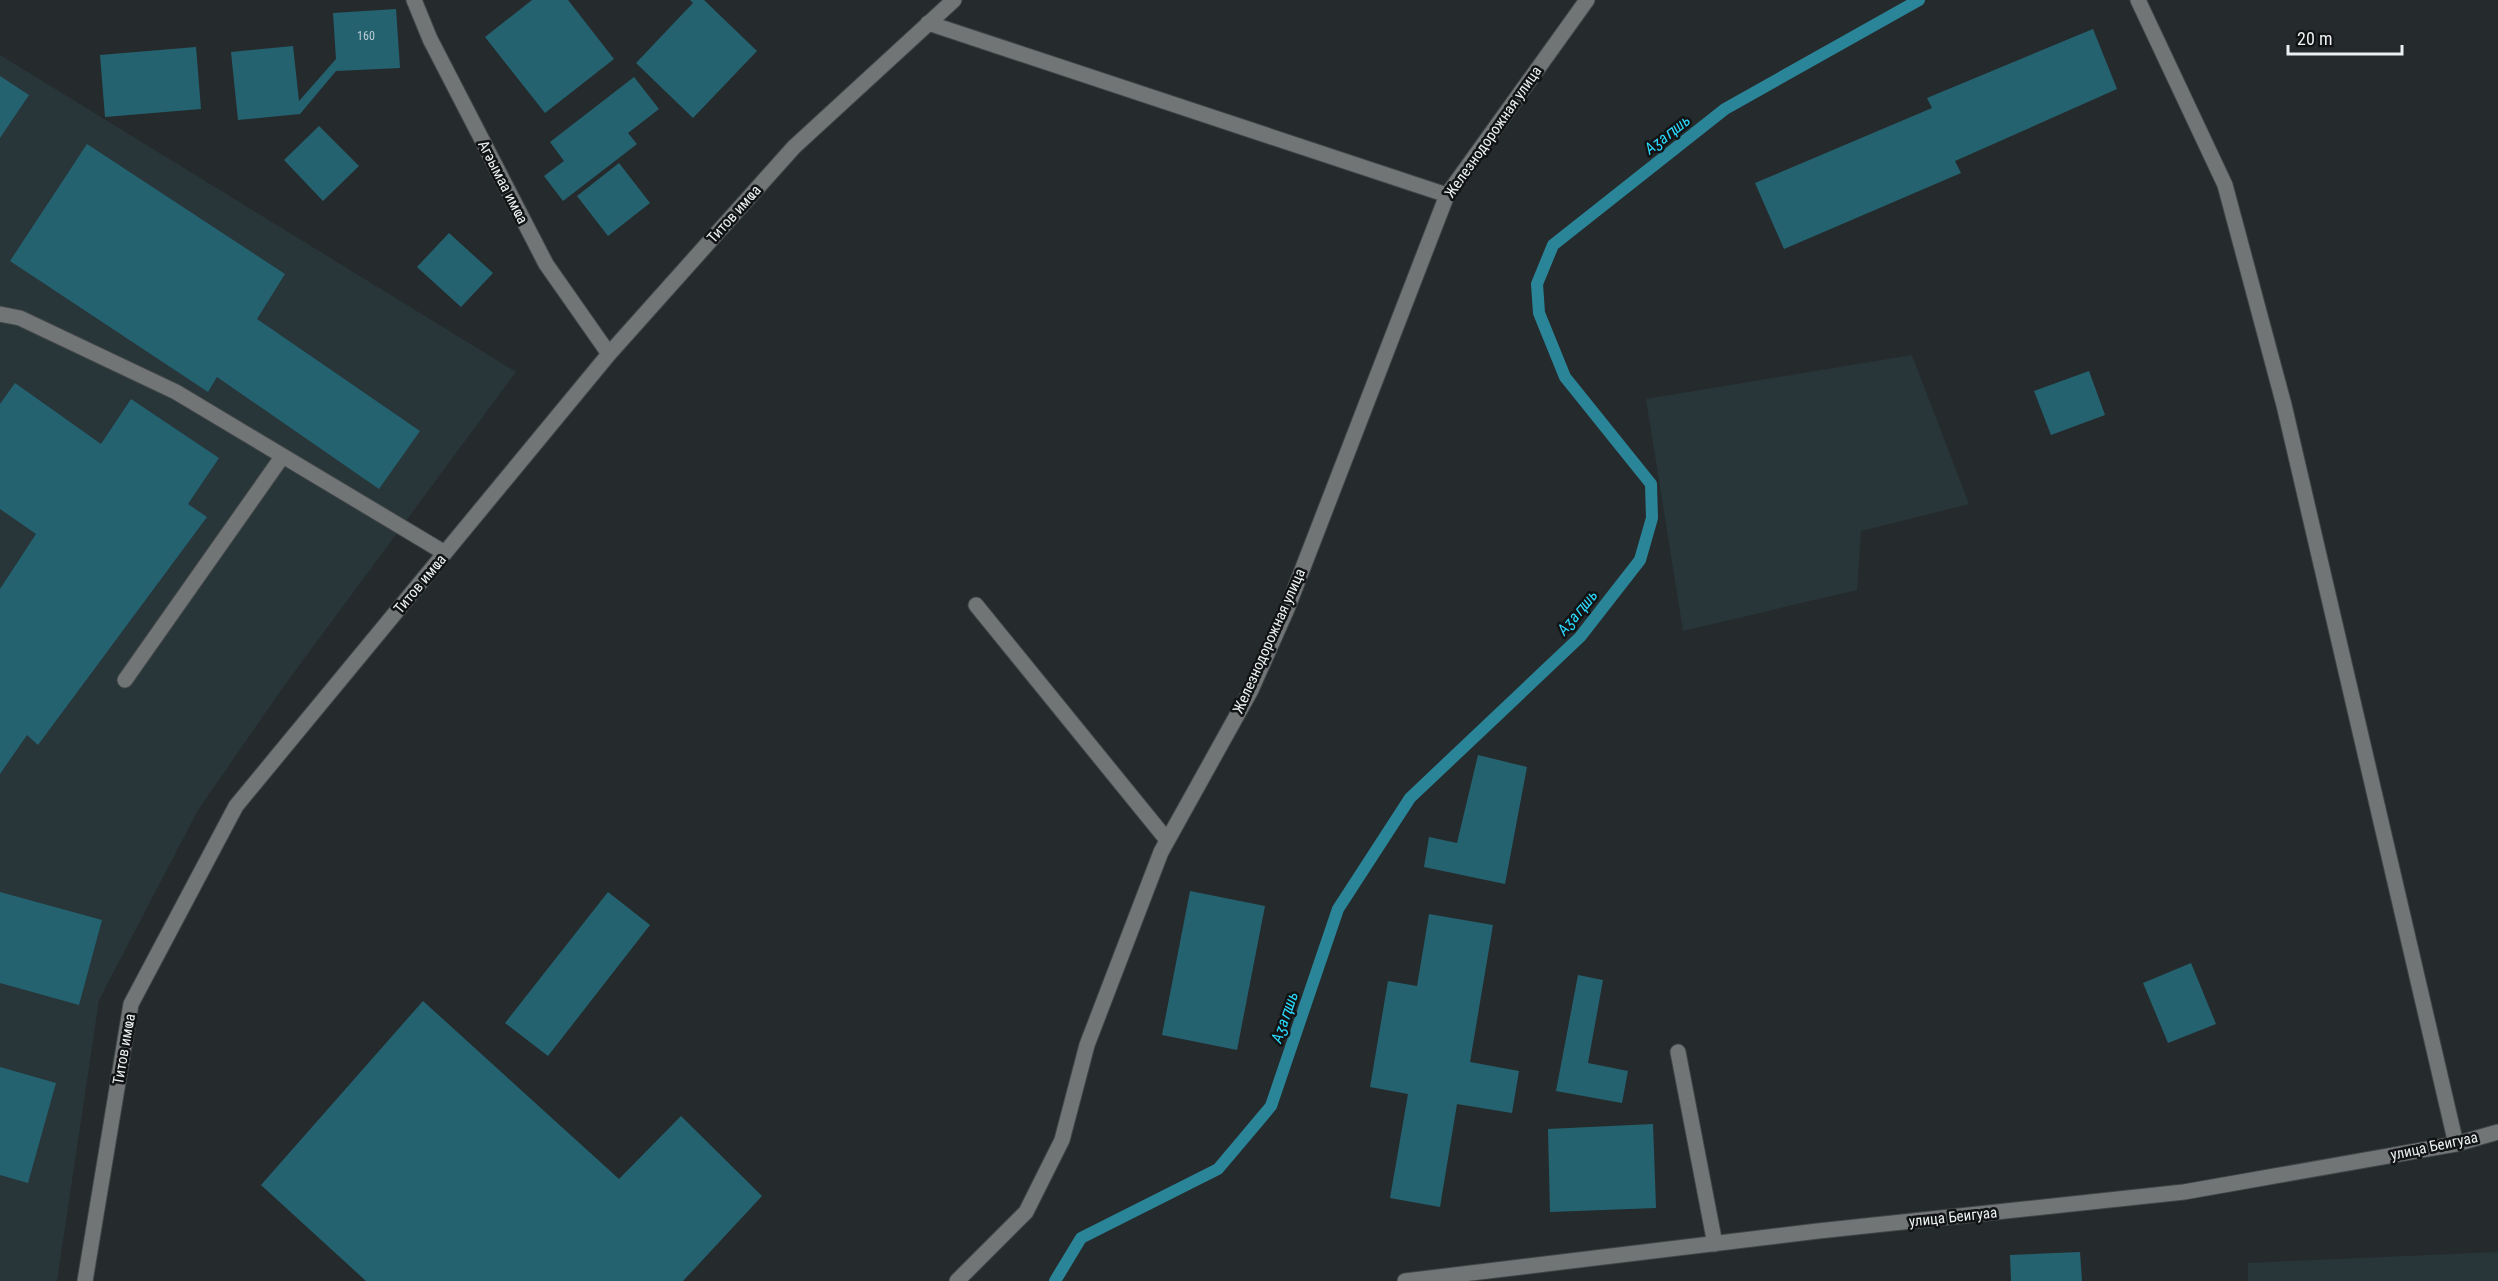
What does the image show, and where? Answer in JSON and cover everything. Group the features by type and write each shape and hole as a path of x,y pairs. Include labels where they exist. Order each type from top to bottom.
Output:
{"street":[{"name":"Агәымаа имҩа","path":"414,0 430,39 546,264 609,354"},
{"name":"Титов имҩа","path":"85,1281 131,1004 236,806 609,354 794,147 954,0"},
{"name":"Железнодорожная улица","path":"957,1281 1026,1212 1062,1140 1087,1045 1167,840 1251,690 1282,619 1447,195 1587,0"},
{"path":"2138,0 2225,185 2284,405 2456,1144"},
{"path":"928,23 1447,195"},
{"path":"0,314 20,318 176,392 445,554"},
{"path":"125,680 282,457"},
{"path":"976,605 1167,840"},
{"path":"1678,1052 1715,1244"},
{"name":"улица Беигуаа","path":"1405,1281 2184,1192 2456,1144 2498,1132"}],"shaded area":[{"path":"0,55 516,372 284,686 198,810 99,1000 57,1281 0,1281"},
{"path":"1912,355 1969,504 1861,531 1857,590 1683,631 1646,399"},
{"path":"2498,1252 2498,1281 2248,1281 2248,1263"}],"building":[{"path":"532,0 568,0 614,59 545,113 485,37"},
{"path":"690,0 704,0 757,51 693,118 636,63 693,3"},
{"path":"396,9 400,68 336,71 300,114 238,120 231,52 293,46 299,101 336,59 333,13"},
{"path":"2093,29 2117,89 1955,161 1961,173 1784,249 1755,183 1932,108 1927,98"},
{"path":"196,47 201,109 105,117 100,55"},
{"path":"0,76 29,95 0,138"},
{"path":"634,77 659,109 628,133 637,144 563,201 544,176 564,161 550,142"},
{"path":"319,126 359,166 323,201 284,160"},
{"path":"87,144 285,274 257,319 420,431 379,489 217,377 208,392 10,261"},
{"path":"619,163 650,203 608,236 577,196"},
{"path":"449,233 493,273 461,307 417,267"},
{"path":"2089,371 2105,415 2051,435 2034,391"},
{"path":"15,383 101,444 131,399 219,458 188,504 207,517 38,745 27,735 0,774 0,589 36,534 0,509 0,404"},
{"path":"1478,755 1527,767 1505,884 1424,867 1429,837 1457,843"},
{"path":"1190,891 1265,906 1237,1050 1162,1035"},
{"path":"0,892 102,920 79,1005 0,983"},
{"path":"608,892 650,925 548,1056 505,1023"},
{"path":"1429,914 1493,925 1470,1062 1519,1071 1512,1113 1457,1104 1440,1207 1390,1198 1408,1094 1370,1087 1388,981 1417,986"},
{"path":"2191,963 2216,1024 2168,1043 2143,983"},
{"path":"1578,975 1603,980 1588,1063 1628,1071 1622,1103 1556,1091"},
{"path":"423,1001 619,1179 681,1116 762,1196 683,1281 366,1281 261,1185"},
{"path":"0,1067 56,1083 28,1183 0,1175"},
{"path":"1653,1124 1656,1208 1550,1212 1548,1129"},
{"path":"2080,1252 2082,1281 2011,1281 2010,1255"}],"waterway":[{"name":"Аӡаԥшь","path":"1055,1281 1081,1238 1218,1169 1271,1106 1338,909 1410,798 1580,637 1640,560 1652,518 1651,484 1565,377 1539,313 1537,284 1553,245 1725,109 1919,0"}]}
